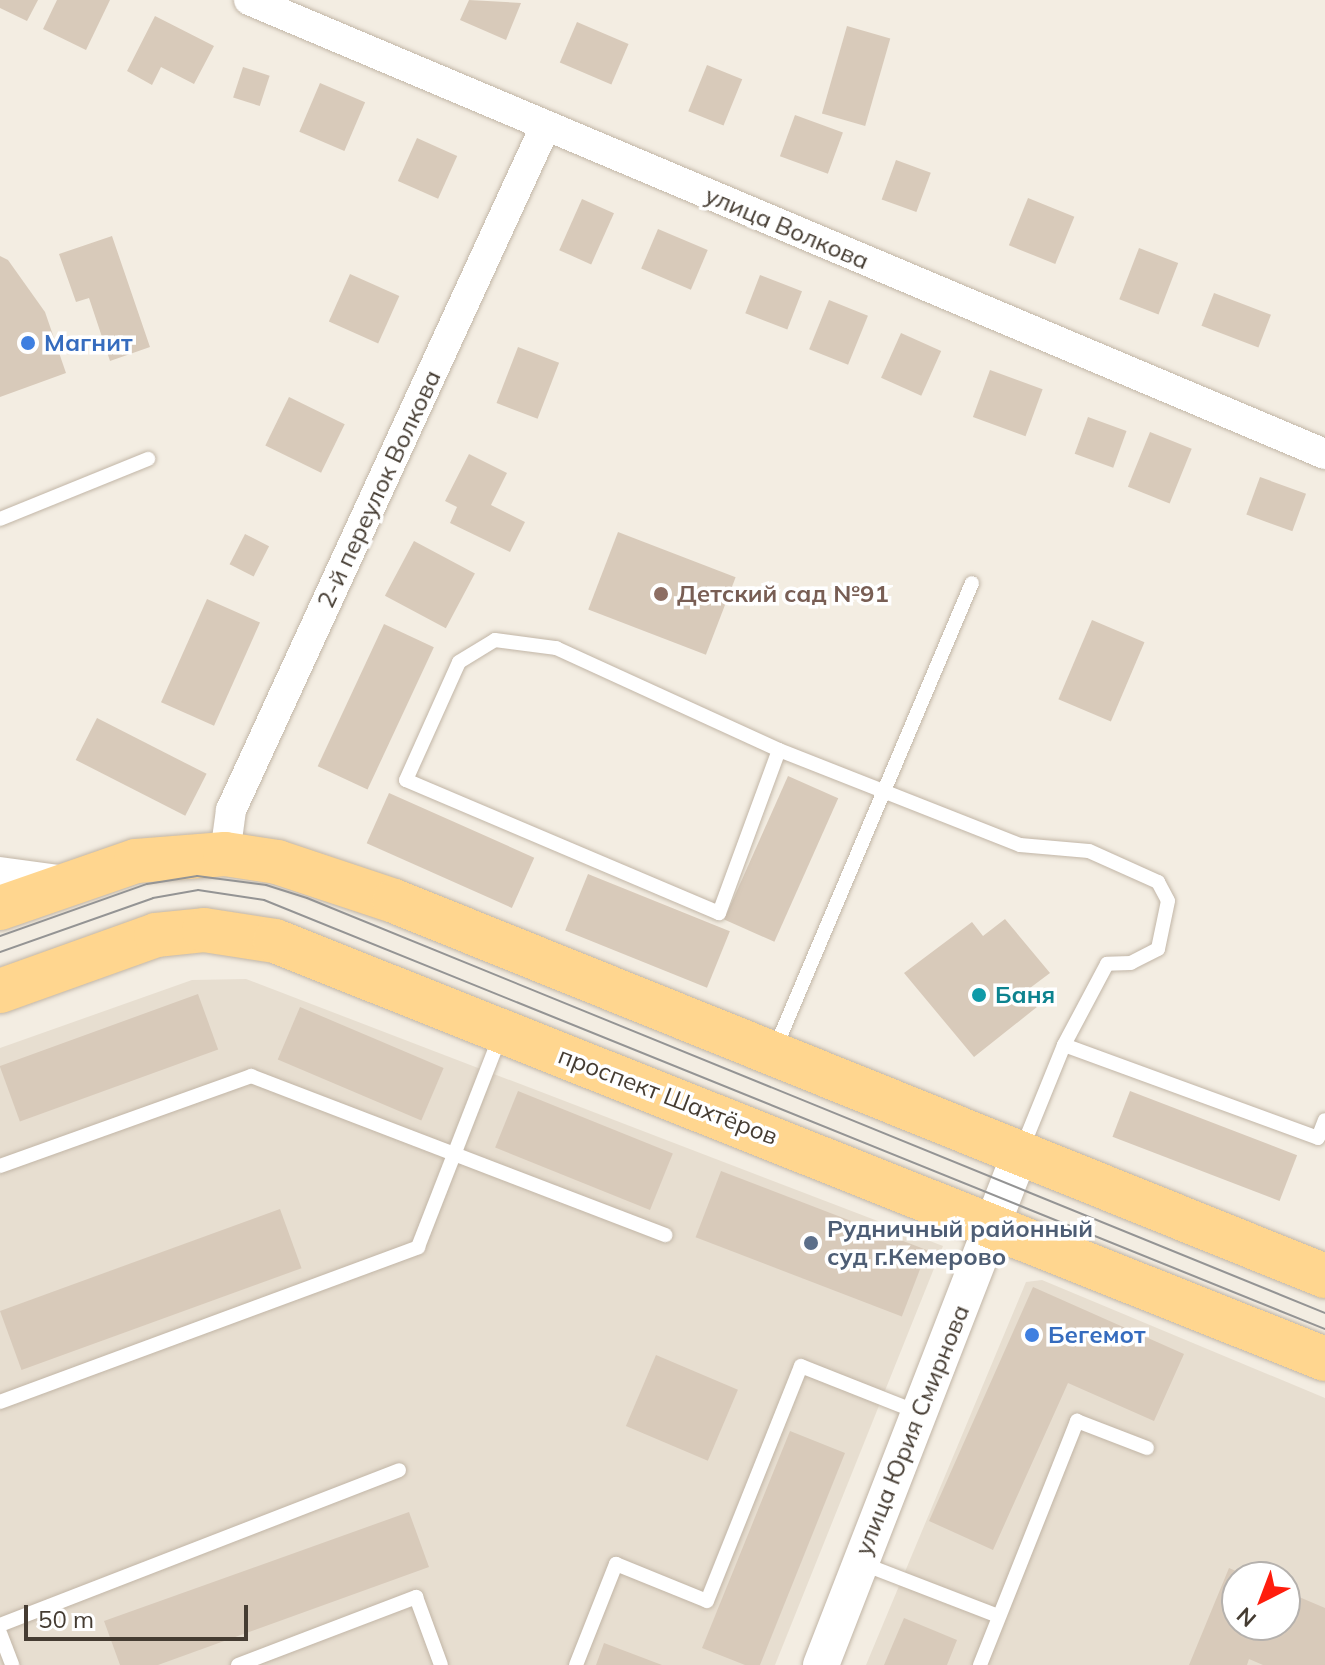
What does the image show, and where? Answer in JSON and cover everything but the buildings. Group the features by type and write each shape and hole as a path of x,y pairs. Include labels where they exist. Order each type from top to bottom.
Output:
{"main road":[{"path":"0,908 136,861 225,854 333,878 772,1056 1021,1151 1325,1276"},
{"name":"проспект Шахтёров","path":"0,991 156,935 204,930 275,941 994,1224 1325,1359"}],"street":[{"name":"улица Волкова","path":"249,0 1325,454"},
{"name":"2-й переулок Волкова","path":"225,854 231,810 545,127"},
{"path":"0,872 72,882"},
{"name":"улица Юрия Смирнова","path":"821,1665 1021,1151"}],"lane":[{"path":"0,519 148,459"},
{"path":"772,1056 972,583"},
{"path":"779,750 719,913 406,780 459,662 495,640 556,648 779,750 884,788 1020,845 1089,851 1158,882 1168,901 1158,949 1131,963 1107,964 1064,1045 1021,1151"},
{"path":"0,1402 418,1247 502,1031"},
{"path":"1064,1045 1318,1138 1325,1120"},
{"path":"0,1166 251,1076 666,1235"},
{"path":"576,1665 616,1564 707,1601 801,1366 920,1413"},
{"path":"980,1665 1077,1421 1147,1448"},
{"path":"0,1625 399,1470"},
{"path":"860,1563 998,1616"},
{"path":"238,1665 416,1597 441,1665"},
{"path":"0,1633 12,1665"}],"shaded area":[{"path":"246,979 943,1246 775,1665 0,1665 0,1048 192,980"},
{"path":"1042,1280 1325,1398 1325,1665 866,1665 1026,1282"}],"tram line":[{"path":"0,936 147,884 197,876 266,885 307,898 1325,1313"},
{"path":"0,952 153,898 198,890 264,900 1325,1329"}],"place":[{"name":"Магнит","path":"28,343"},
{"name":"Детский сад №91","path":"661,594"},
{"name":"Баня","path":"979,995"},
{"name":"Рудничный районный суд г.Кемерово","path":"811,1243"},
{"name":"Бегемот","path":"1032,1335"}]}
